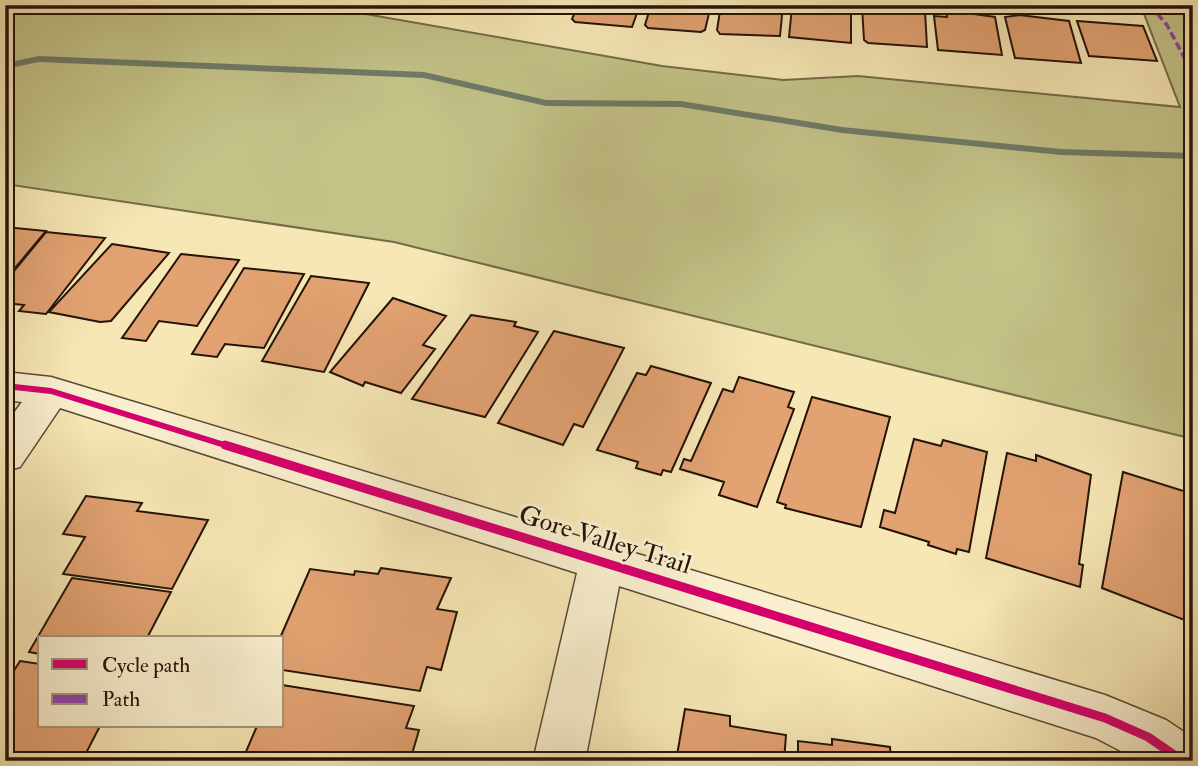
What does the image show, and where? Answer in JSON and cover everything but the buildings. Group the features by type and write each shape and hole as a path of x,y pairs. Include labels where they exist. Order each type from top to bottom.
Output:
{"street":[{"name":"Gore Valley Trail","path":"5,386 51,391 1105,718 1148,737 1183,761"},
{"path":"5,456 51,391"},
{"path":"559,761 602,561"}],"green space":[{"path":"5,5 314,5 662,66 783,80 858,76 1180,107 1141,6 1193,10 1193,439 394,242 5,184"}],"waterway":[{"path":"5,66 39,59 424,75 546,103 681,104 842,130 1061,152 1193,156"}],"marked path":[{"path":"1150,5 1167,25 1193,74"}],"cycle path":[{"path":"5,386 51,391 1105,718 1148,737 1183,761"}]}
